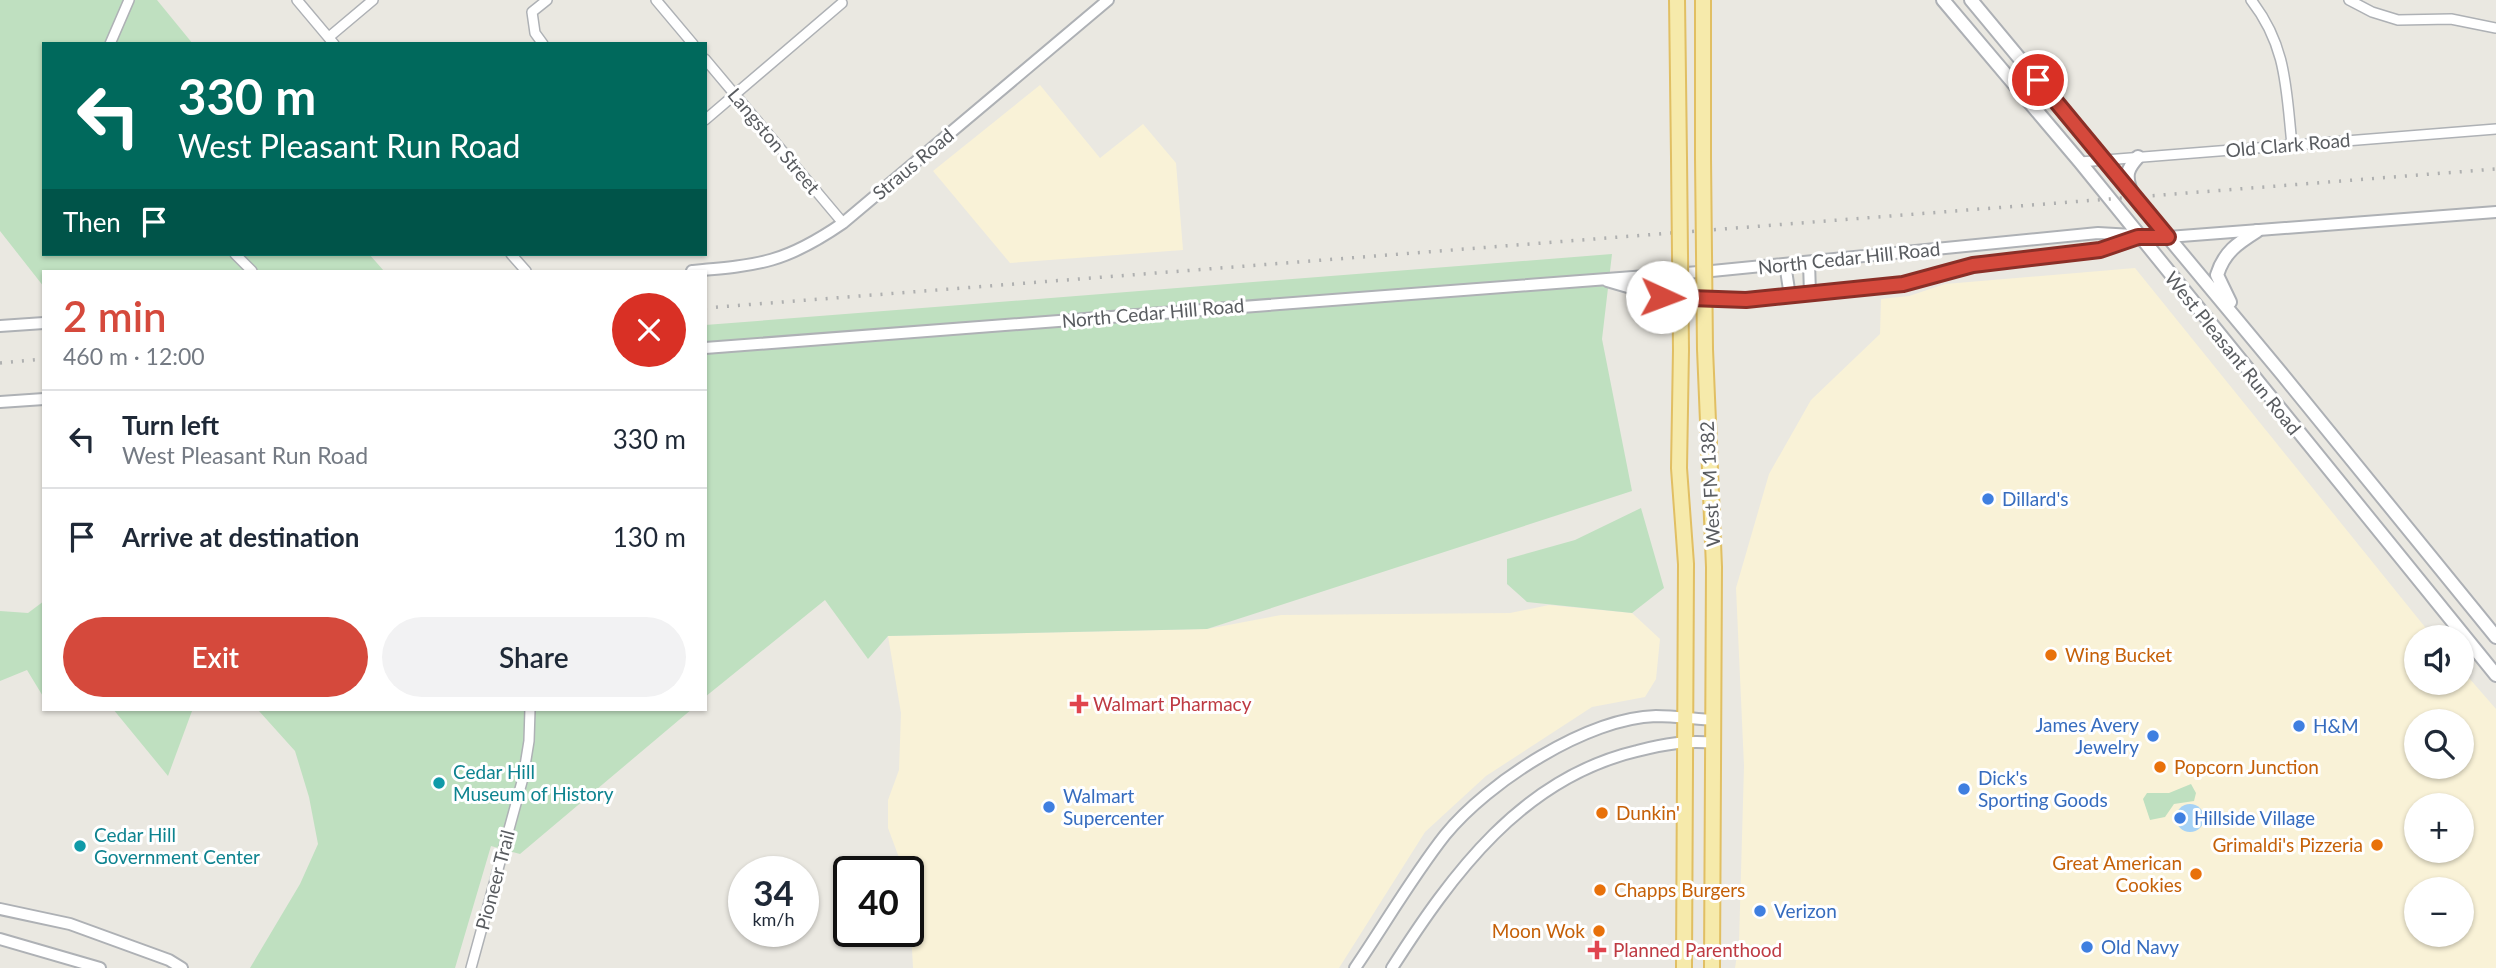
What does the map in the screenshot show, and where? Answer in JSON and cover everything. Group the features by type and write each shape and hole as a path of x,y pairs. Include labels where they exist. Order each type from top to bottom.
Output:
{"main road":[{"name":"West FM 1382","path":"1677,0 1681,350 1679,468 1685,543 1684,968"},
{"name":"West FM 1382","path":"1703,0 1705,349 1714,567 1712,968"},
{"name":"West Pleasant Run Road","path":"1943,0 2080,162 2138,237 2496,675"},
{"name":"West Pleasant Run Road","path":"1971,0 2282,374 2496,637"},
{"path":"2134,198 2126,178 2128,168 2138,157"},
{"path":"2257,230 2229,250 2217,275 2224,294 2282,374"}],"street":[{"path":"111,42 129,0"},
{"path":"297,0 332,41 373,0"},
{"path":"542,42 535,33 533,12 547,0"},
{"name":"Straus Road","path":"702,270 755,265 789,256 843,223 1108,0"},
{"path":"2252,0 2269,22 2282,58 2292,145"},
{"path":"2349,0 2372,12 2398,20 2451,19 2496,28"},
{"path":"659,1 691,42"},
{"path":"707,118 842,3"},
{"name":"Langston Street","path":"707,61 843,223"},
{"name":"Old Clark Road","path":"2080,162 2496,129"},
{"name":"North Cedar Hill Road","path":"707,348 1785,264 2098,233 2168,237 2496,212"},
{"name":"North Cedar Hill Road","path":"1601,279 1662,297 1746,300 1903,284 1973,265 2100,250 2138,237"},
{"path":"237,256 251,270"},
{"path":"513,256 525,270"},
{"path":"1809,262 1810,294"},
{"path":"1785,264 1790,296"},
{"path":"0,326 42,323"},
{"path":"0,402 42,399"},
{"name":"Pioneer Trail","path":"471,968 523,778 529,741 530,711"},
{"path":"1355,968 1446,834 1489,793 1547,753 1586,734 1621,722 1654,716 1715,720"},
{"path":"1392,968 1452,878 1496,832 1537,796 1579,770 1607,758 1685,740 1715,743"},
{"path":"0,909 70,924 169,960 182,968"},
{"path":"0,939 100,968"}],"shaded area":[{"path":"1040,85 1100,158 1143,124 1176,163 1183,250 1010,263 933,171"},
{"name":"Hillside Village","path":"2135,268 2423,625 2404,625 2404,695 2474,695 2474,684 2496,709 2496,968 1735,968 1739,943 1744,766 1736,588 1769,474 1811,400 1880,334 1881,299 1909,296 1945,284"},
{"path":"1549,605 1632,613 1660,639 1656,679 1645,697 1592,707 1486,776 1425,832 1339,968 913,968 912,947 924,947 924,856 898,856 888,828 888,800 899,770 901,713 888,636 1207,629 1281,615 1510,613"}],"green space":[{"path":"0,0 157,0 191,42 42,42 42,256 371,256 383,270 42,270 42,284 0,231"},
{"path":"1612,254 1602,339 1632,491 1207,629 888,636 868,659 825,600 707,695 707,325"},
{"path":"1641,508 1664,588 1632,613 1527,602 1507,584 1507,559 1575,540"},
{"path":"42,602 42,695 27,670 0,681 0,611 28,613"},
{"path":"115,711 192,711 168,776"},
{"path":"259,711 690,711 520,854 491,846 455,968 250,968 300,884 318,844 309,797 295,751"},
{"path":"2191,784 2196,793 2194,801 2174,804 2165,817 2150,820 2143,799 2147,793 2169,793"}],"water":[{"path":"2190,804 2200,808 2204,818 2200,828 2190,832 2180,828 2176,818 2180,808"}],"railway":[{"path":"707,308 2496,169"},
{"path":"0,363 42,359"}],"place":[{"name":"Dillard's","path":"1988,499"},
{"name":"Wing Bucket","path":"2051,655"},
{"name":"Walmart Pharmacy","path":"1079,704"},
{"name":"H&M","path":"2299,726"},
{"name":"James Avery Jewelry","path":"2153,736"},
{"name":"Popcorn Junction","path":"2160,767"},
{"name":"Cedar Hill Museum of History","path":"439,783"},
{"name":"Dick's Sporting Goods","path":"1964,789"},
{"name":"Walmart Supercenter","path":"1049,807"},
{"name":"Dunkin'","path":"1602,813"},
{"name":"Hillside Village","path":"2180,818"},
{"name":"Grimaldi's Pizzeria","path":"2377,845"},
{"name":"Cedar Hill Government Center","path":"80,846"},
{"name":"Great American Cookies","path":"2196,874"},
{"name":"Chapps Burgers","path":"1600,890"},
{"name":"Verizon","path":"1760,911"},
{"name":"Moon Wok","path":"1599,931"},
{"name":"Old Navy","path":"2087,947"},
{"name":"Planned Parenthood","path":"1597,950"}],"route":[{"path":"1662,297 1746,300 1903,284 1973,265 2100,250 2138,237 2168,237 2038,80"}]}
